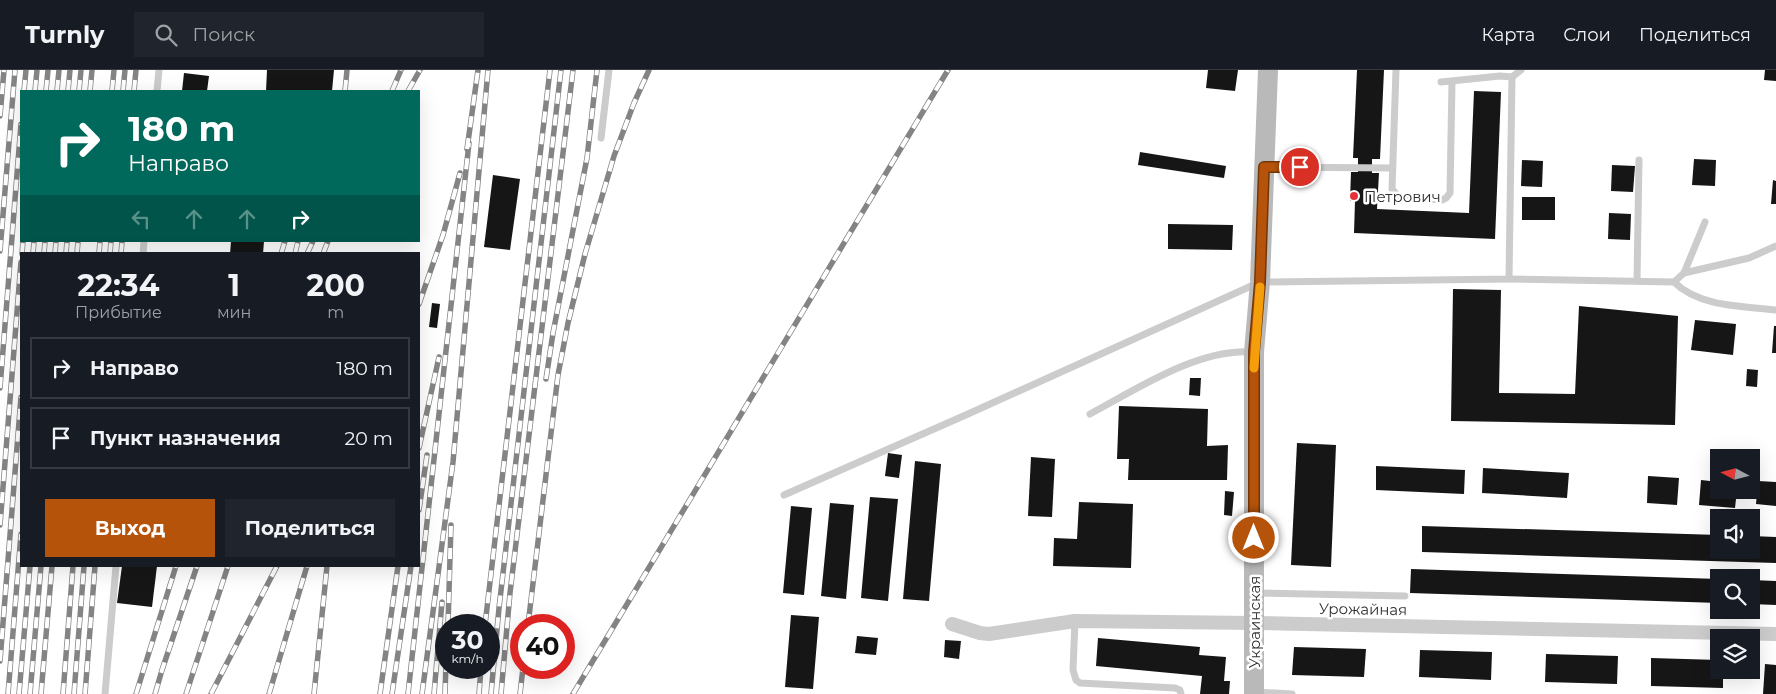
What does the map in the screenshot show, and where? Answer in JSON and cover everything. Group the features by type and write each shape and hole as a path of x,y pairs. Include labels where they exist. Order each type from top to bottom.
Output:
{"street":[{"name":"Украинская","path":"1254,693 1254,352 1260,282 1268,70"},
{"name":"Урожайная","path":"952,624 989,634 1075,621 1776,634"}],"lane":[{"path":"158,90 159,70"},
{"path":"601,138 609,70"},
{"path":"1396,70 1392,189 1399,197 1442,200 1450,193 1452,82"},
{"path":"1509,279 1512,77 1520,70"},
{"path":"1440,82 1452,82 1500,73 1512,77"},
{"path":"1637,281 1639,160"},
{"path":"1264,167 1392,168"},
{"path":"1674,282 1684,273 1705,222"},
{"path":"1684,273 1749,258 1776,246"},
{"path":"784,495 1260,282 1509,279 1674,282 1682,290 1708,300 1776,310"},
{"path":"1090,414 1158,377 1214,354 1235,351 1254,352"},
{"path":"105,694 116,567"},
{"path":"1254,593 1405,596"},
{"path":"1075,621 1074,675 1080,683 1174,688 1180,690 1181,694"},
{"path":"1102,694 1103,685"},
{"path":"1254,693 1292,694"}],"building":[{"path":"267,70 334,70 332,90 266,90"},
{"path":"1208,70 1238,70 1235,91 1206,88"},
{"path":"1357,70 1384,70 1380,159 1372,159 1372,173 1379,173 1377,209 1469,213 1474,91 1501,92 1495,239 1354,233 1355,201 1350,201 1351,172 1358,172 1358,158 1353,158"},
{"path":"1765,70 1776,70 1776,81 1764,80"},
{"path":"184,73 209,76 207,90 182,90"},
{"path":"1140,152 1226,166 1224,178 1138,165"},
{"path":"1694,159 1716,160 1715,186 1692,185"},
{"path":"1522,160 1543,161 1542,187 1521,186"},
{"path":"1612,165 1635,166 1633,192 1611,191"},
{"path":"493,175 520,179 510,250 484,247"},
{"path":"1773,180 1776,181 1776,204 1771,204"},
{"path":"1522,197 1555,197 1555,220 1522,220"},
{"path":"1609,213 1631,214 1630,240 1608,239"},
{"path":"1168,224 1233,225 1232,250 1168,249"},
{"path":"231,242 264,242 263,252 230,252"},
{"path":"1453,289 1501,290 1499,393 1575,394 1579,306 1678,316 1675,425 1451,421"},
{"path":"432,303 440,304 437,328 429,327"},
{"path":"1695,320 1736,324 1733,355 1691,350"},
{"path":"1774,326 1776,326 1776,353 1772,353"},
{"path":"1747,369 1758,370 1757,387 1746,386"},
{"path":"1190,378 1201,378 1200,396 1189,395"},
{"path":"1119,406 1208,409 1207,446 1228,445 1227,480 1128,480 1129,459 1117,459"},
{"path":"1297,443 1336,445 1331,567 1291,565"},
{"path":"888,453 902,455 899,478 885,476"},
{"path":"1031,457 1055,459 1052,517 1028,516"},
{"path":"915,461 941,464 929,601 903,599"},
{"path":"1376,466 1465,470 1464,494 1376,490"},
{"path":"1483,468 1569,473 1567,498 1482,493"},
{"path":"1648,476 1679,478 1677,505 1647,503"},
{"path":"1701,480 1710,481 1710,499 1736,499 1735,508 1699,505"},
{"path":"1760,481 1776,482 1776,506 1756,504 1756,499 1760,499"},
{"path":"1225,491 1234,492 1232,516 1224,515"},
{"path":"870,497 898,499 888,601 861,598"},
{"path":"1079,502 1133,504 1131,568 1053,566 1054,538 1077,539"},
{"path":"830,503 854,505 846,599 821,596"},
{"path":"791,506 812,508 804,595 783,593"},
{"path":"1422,526 1710,535 1710,559 1760,559 1760,536 1776,537 1776,563 1422,552"},
{"path":"122,567 157,567 152,607 117,603"},
{"path":"1411,569 1710,579 1710,603 1410,593"},
{"path":"1760,580 1776,581 1776,605 1760,604"},
{"path":"791,615 819,617 813,689 785,687"},
{"path":"857,636 878,638 876,655 855,653"},
{"path":"1098,638 1200,647 1199,655 1226,657 1224,681 1230,681 1229,694 1200,694 1202,676 1096,666"},
{"path":"945,640 961,641 959,659 944,657"},
{"path":"1294,647 1366,649 1364,677 1292,675"},
{"path":"1420,650 1492,652 1491,680 1419,677"},
{"path":"1546,654 1618,656 1617,684 1545,682"},
{"path":"1651,658 1710,660 1710,679 1723,679 1723,688 1651,686"},
{"path":"1765,664 1776,665 1776,694 1763,694"}],"railway":[{"path":"0,116 4,70"},
{"path":"0,251 15,70"},
{"path":"24,90 26,70"},
{"path":"35,90 37,70"},
{"path":"46,90 48,70"},
{"path":"57,90 59,70"},
{"path":"68,90 70,70"},
{"path":"79,90 81,70"},
{"path":"90,90 92,70"},
{"path":"112,90 114,70"},
{"path":"123,90 125,70"},
{"path":"134,90 136,70"},
{"path":"345,90 347,70"},
{"path":"392,90 401,70"},
{"path":"409,90 420,70"},
{"path":"467,149 478,70"},
{"path":"422,694 453,462 488,70"},
{"path":"486,614 550,70"},
{"path":"491,694 499,608 561,70"},
{"path":"501,694 510,593 573,70"},
{"path":"546,379 553,333 587,158 597,70"},
{"path":"529,614 558,375 568,323 585,254 614,156 649,70"},
{"path":"573,694 948,70"},
{"path":"0,388 20,137"},
{"path":"408,694 469,143"},
{"path":"420,301 443,235 460,173"},
{"path":"22,252 23,242"},
{"path":"33,252 34,242"},
{"path":"44,252 45,242"},
{"path":"55,252 56,242"},
{"path":"66,252 67,242"},
{"path":"77,252 78,242"},
{"path":"99,252 100,242"},
{"path":"110,252 111,242"},
{"path":"121,252 122,242"},
{"path":"282,252 285,242"},
{"path":"295,252 298,242"},
{"path":"308,252 313,242"},
{"path":"324,252 328,242"},
{"path":"0,525 20,275"},
{"path":"420,443 439,357"},
{"path":"0,661 20,410"},
{"path":"420,503 427,455"},
{"path":"448,614 451,525"},
{"path":"8,694 20,546"},
{"path":"19,694 30,567"},
{"path":"30,694 41,567"},
{"path":"41,694 52,567"},
{"path":"63,694 73,567"},
{"path":"74,694 84,567"},
{"path":"85,694 95,567"},
{"path":"136,694 176,567"},
{"path":"155,694 197,567"},
{"path":"186,694 228,567"},
{"path":"211,694 276,567"},
{"path":"269,694 307,567"},
{"path":"314,694 327,567"},
{"path":"380,694 398,567"},
{"path":"392,694 411,567"},
{"path":"434,694 442,602"},
{"path":"445,679 445,694"},
{"path":"479,694 480,679"},
{"path":"520,694 522,679"}],"slow traffic":[{"path":"1254,368 1260,287"}],"place":[{"name":"Петрович","path":"1354,196"}],"route":[{"path":"1254,538 1254,352 1260,282 1264,167 1300,167"}]}
